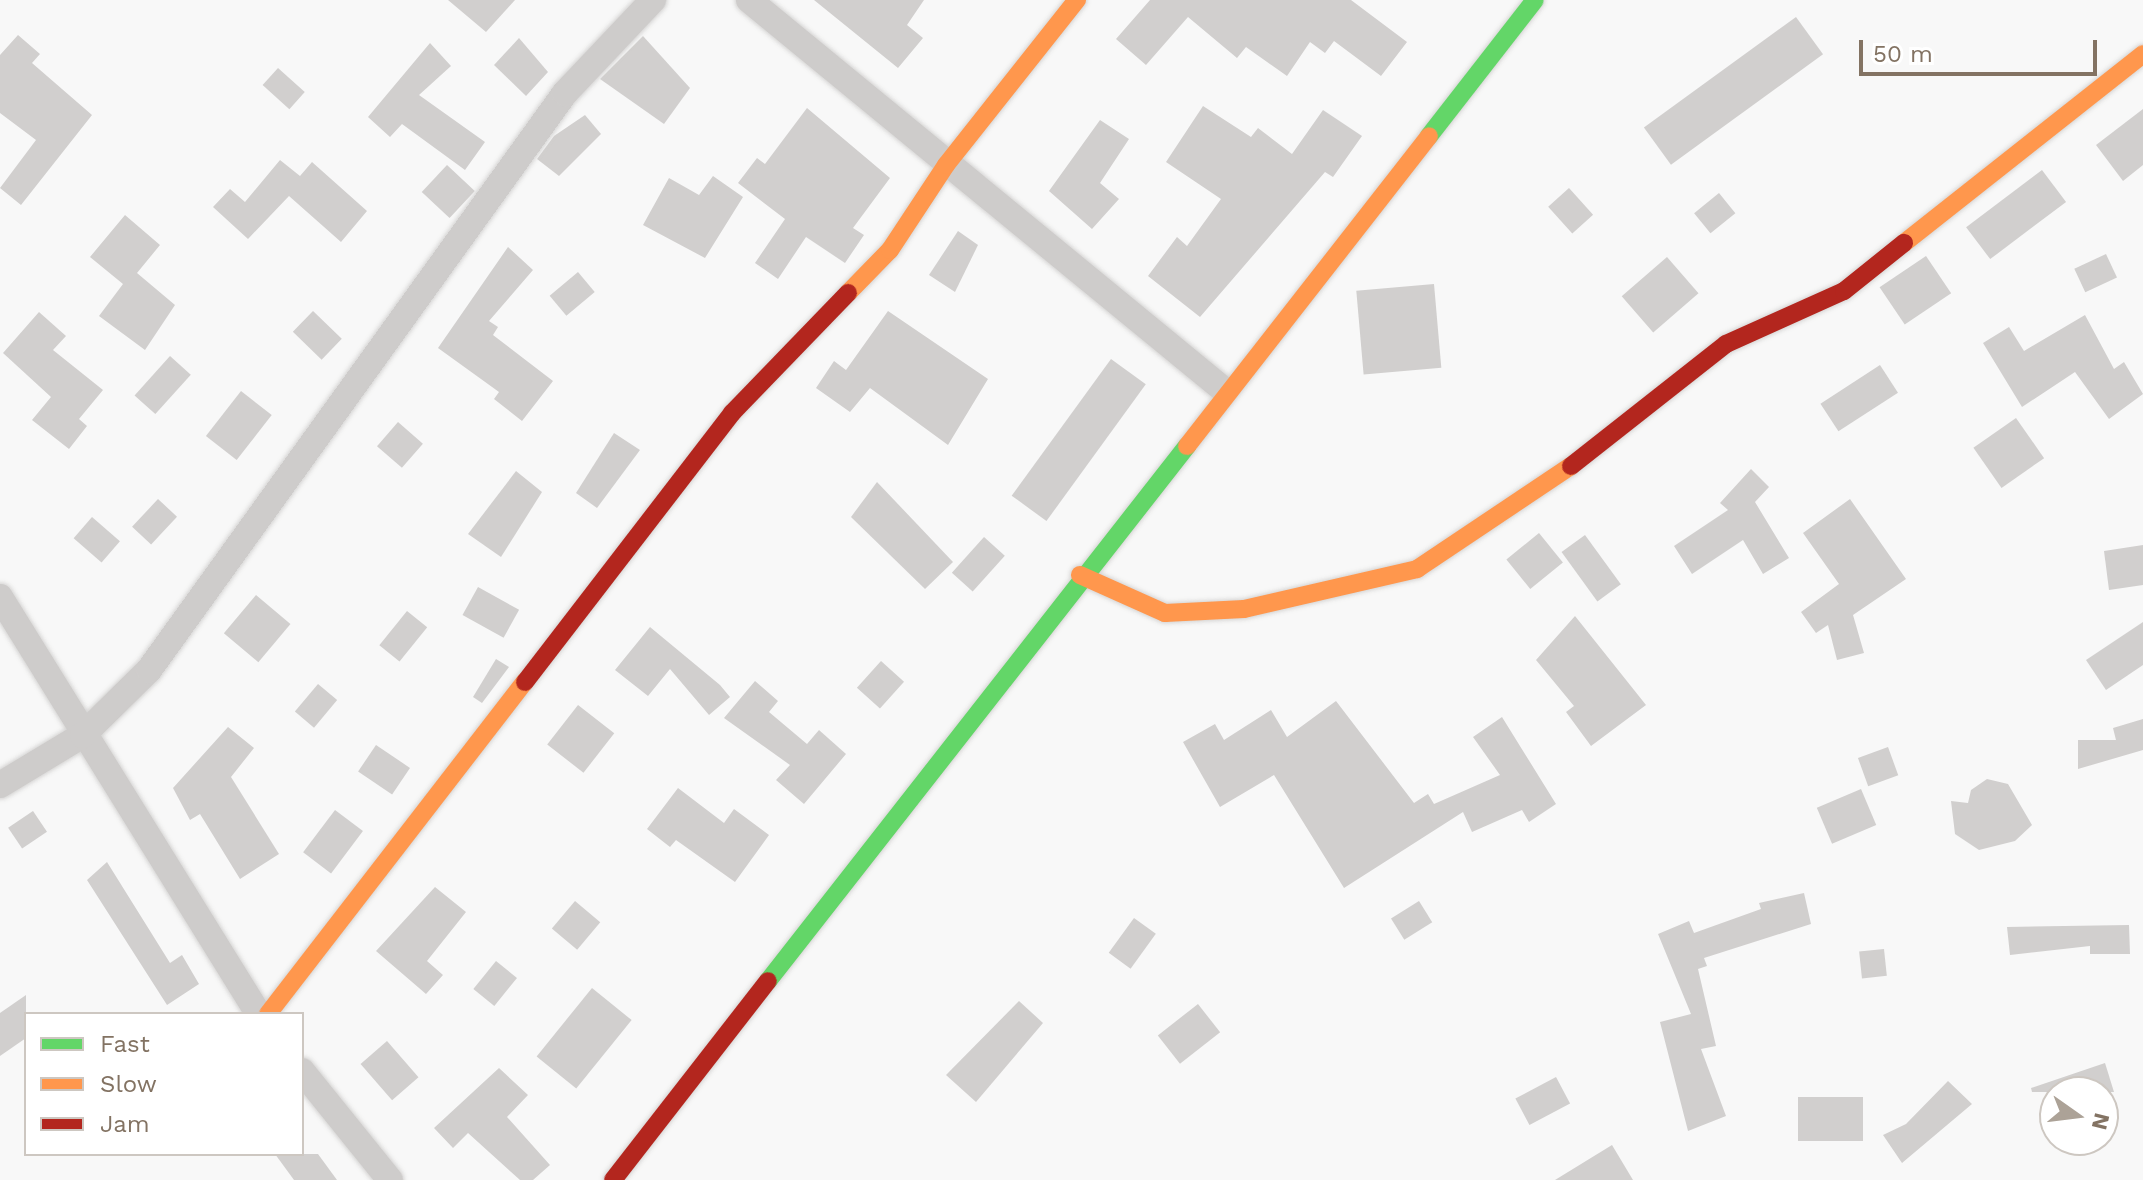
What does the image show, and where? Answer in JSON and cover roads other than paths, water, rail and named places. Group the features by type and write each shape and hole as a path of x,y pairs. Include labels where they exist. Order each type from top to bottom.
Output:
{"street":[{"path":"0,785 83,735 149,670 565,93 653,0"},
{"path":"749,0 946,165 1224,390"},
{"path":"270,1012 732,413 890,250 946,165 1077,0"},
{"path":"613,1180 1224,390 1535,0"},
{"path":"1080,575 1165,613 1244,609 1417,569 1523,504 1726,344 1844,291 2143,54"},
{"path":"0,597 258,1012"},
{"path":"304,1073 390,1180"}]}
